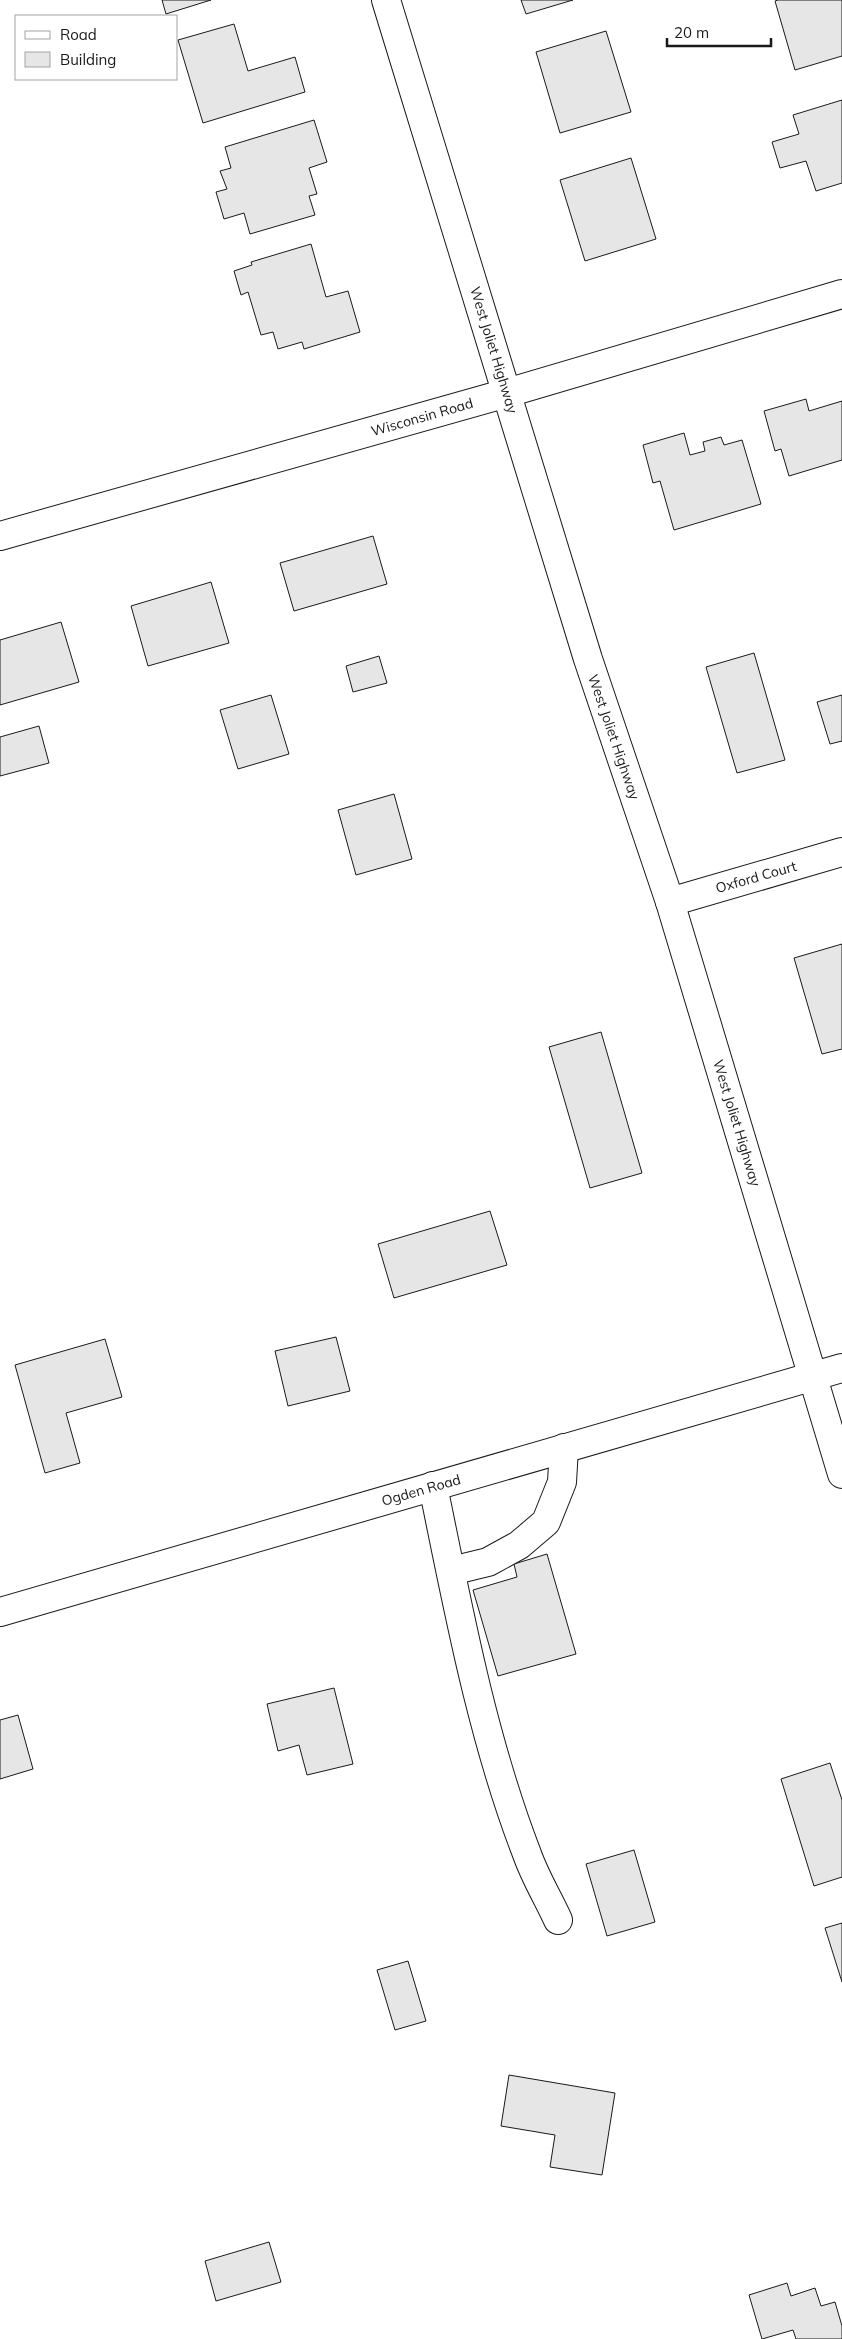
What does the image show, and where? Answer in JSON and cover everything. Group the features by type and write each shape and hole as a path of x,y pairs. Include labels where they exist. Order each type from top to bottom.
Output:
{"street":[{"name":"West Joliet Highway","path":"386,0 588,659 670,902 842,1474"},
{"name":"Wisconsin Road","path":"0,536 507,393 842,294"},
{"name":"Oxford Court","path":"670,902 842,852"},
{"name":"Ogden Road","path":"0,1612 842,1368"},
{"path":"451,1571 488,1562 518,1545 546,1522 562,1482 564,1448"},
{"path":"433,1486 498,1769 527,1856 558,1920"}],"building":[{"path":"162,0 211,0 166,14"},
{"path":"521,0 573,0 526,14"},
{"path":"842,0 842,56 795,70 775,1"},
{"path":"234,24 248,71 295,57 305,92 203,123 178,40"},
{"path":"606,31 631,112 560,133 536,52"},
{"path":"842,100 842,183 816,191 806,161 780,168 772,142 799,134 793,115"},
{"path":"314,120 327,162 309,168 317,194 309,196 315,215 250,234 244,213 224,219 216,192 227,189 220,171 231,168 225,147"},
{"path":"631,158 656,239 585,261 560,180"},
{"path":"311,244 326,297 348,291 360,332 304,349 302,342 278,349 273,332 261,335 248,292 241,295 234,271 252,265 251,262"},
{"path":"806,399 809,411 842,401 842,460 789,476 781,449 775,451 764,411"},
{"path":"684,433 690,455 705,451 703,442 721,437 724,445 742,440 761,504 674,530 660,481 653,483 643,445"},
{"path":"373,536 387,584 294,611 280,563"},
{"path":"211,582 229,643 148,666 131,606"},
{"path":"61,622 79,682 0,705 0,640"},
{"path":"754,653 785,760 737,773 706,667"},
{"path":"379,656 387,683 353,692 346,666"},
{"path":"271,695 289,754 238,769 220,710"},
{"path":"842,695 842,741 830,744 817,702"},
{"path":"39,726 49,763 0,776 0,737"},
{"path":"394,794 412,859 356,875 338,810"},
{"path":"842,944 842,1049 822,1054 794,958"},
{"path":"601,1032 642,1173 590,1188 549,1047"},
{"path":"490,1211 507,1265 394,1298 378,1244"},
{"path":"336,1337 350,1391 288,1406 275,1351"},
{"path":"105,1339 122,1397 66,1413 80,1463 45,1473 15,1365"},
{"path":"547,1554 576,1654 498,1676 473,1590 517,1577 514,1564"},
{"path":"334,1688 353,1764 307,1775 299,1745 278,1751 267,1704"},
{"path":"18,1715 33,1769 0,1779 0,1720"},
{"path":"830,1763 842,1800 842,1877 814,1886 781,1779"},
{"path":"634,1850 655,1922 607,1936 586,1864"},
{"path":"842,1923 842,1982 825,1928"},
{"path":"408,1961 426,2021 395,2030 377,1970"},
{"path":"509,2075 615,2093 602,2175 550,2167 555,2135 501,2126"},
{"path":"269,2242 281,2282 216,2301 205,2261"},
{"path":"787,2283 791,2296 815,2288 821,2306 835,2302 842,2326 842,2339 796,2339 793,2330 762,2339 749,2295"}]}
